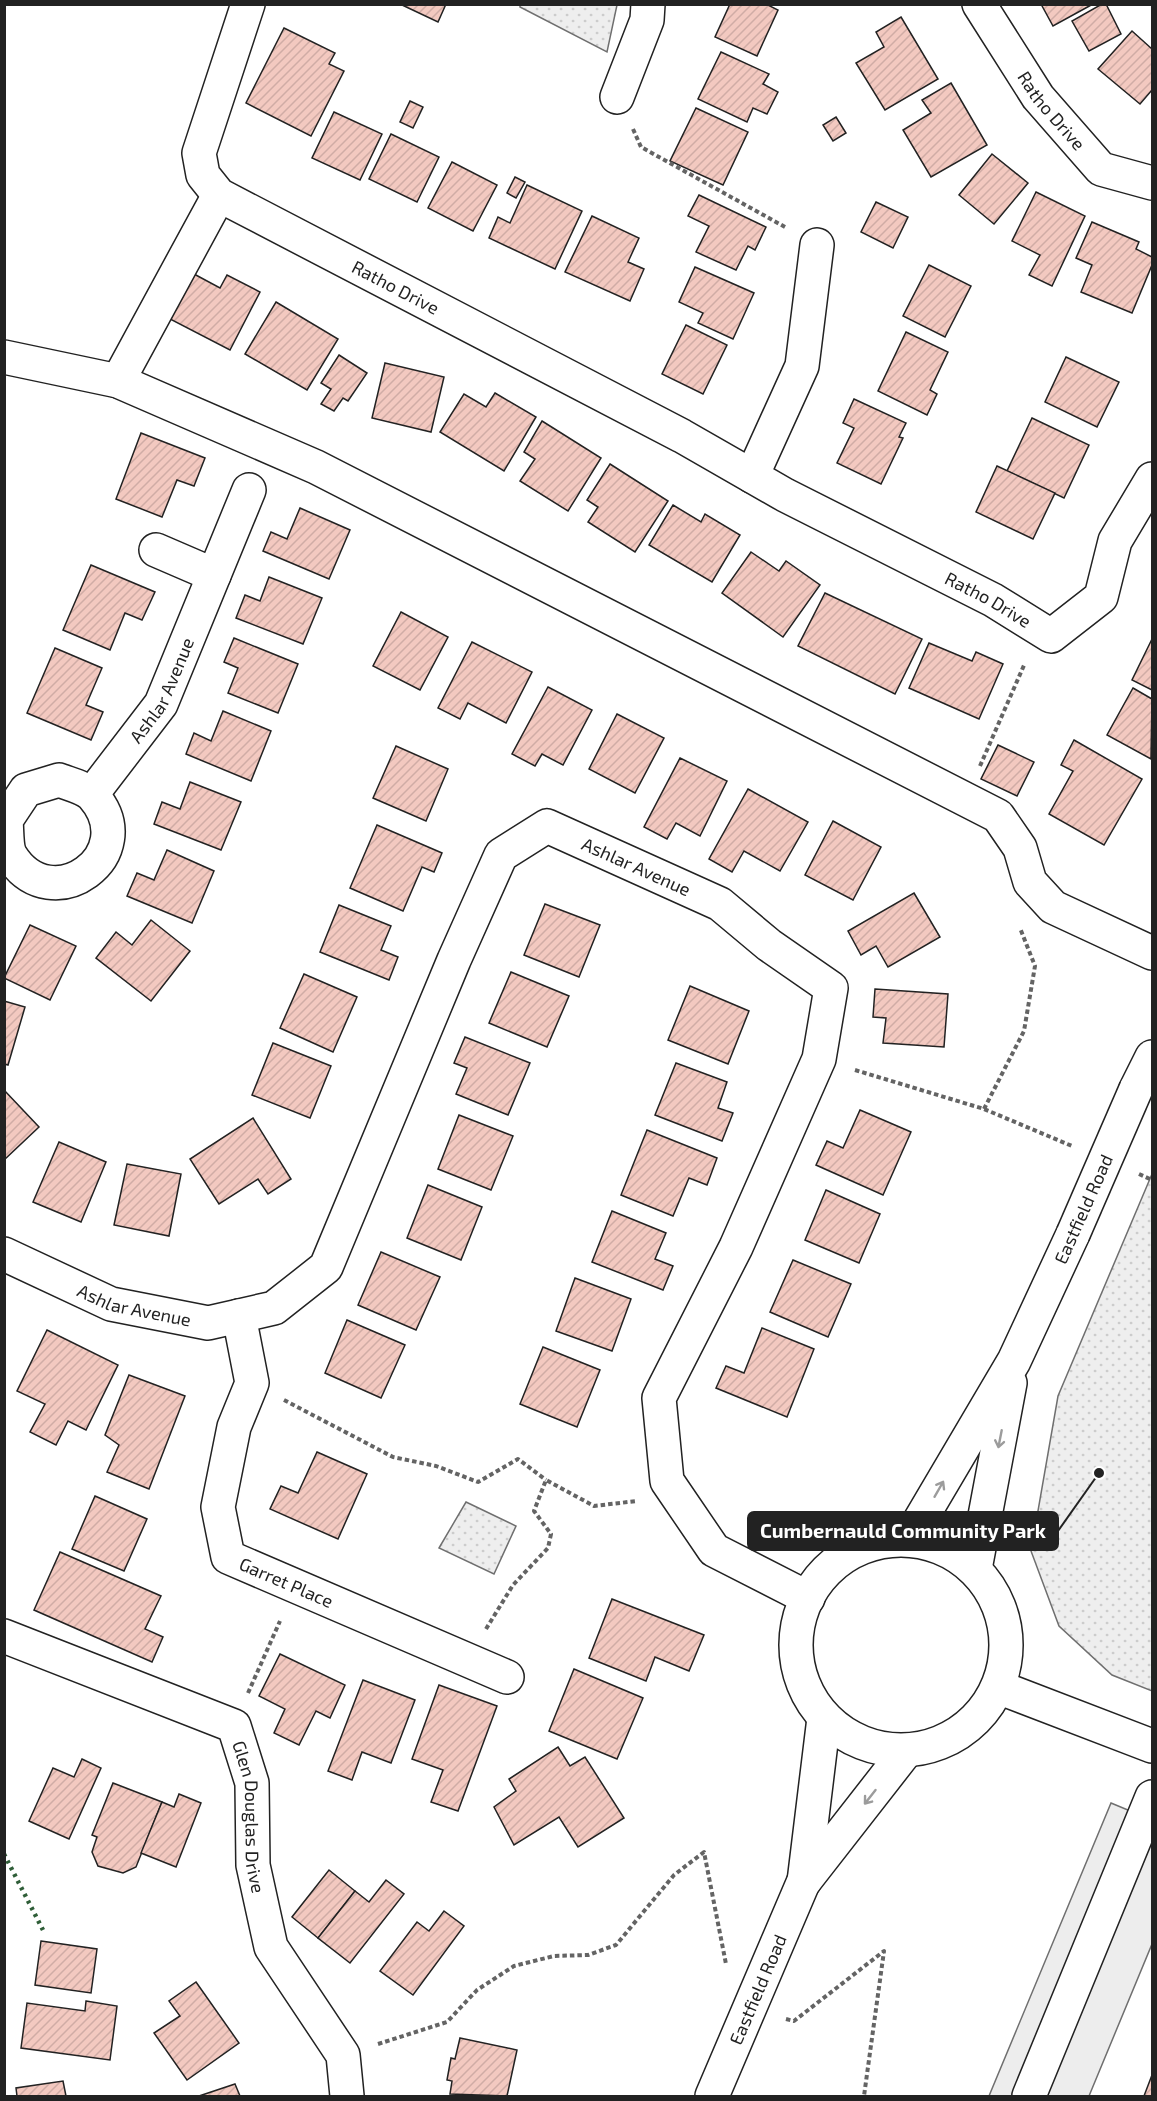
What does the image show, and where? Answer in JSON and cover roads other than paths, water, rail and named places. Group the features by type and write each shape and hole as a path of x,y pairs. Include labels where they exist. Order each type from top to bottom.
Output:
{"street":[{"name":"Ratho Drive","path":"248,4 199,153 203,175 219,195 672,430 752,476 993,600 1051,636 1101,597 1114,541 1152,479"},
{"path":"617,98 647,20 648,4"},
{"name":"Ratho Drive","path":"978,4 1038,97 1101,169 1152,183"},
{"path":"118,381 219,195"},
{"path":"752,476 802,366 817,245"},
{"path":"4,357 118,381 316,467 998,816 1020,848 1030,882 1053,907 1152,953"},
{"name":"Ashlar Avenue","path":"92,794 161,704 249,490"},
{"path":"156,550 214,574"},
{"path":"59,780 92,794 107,820 106,840 105,850 87,874 59,884 30,877 7,856 6,820 26,790 59,780"},
{"name":"Ashlar Avenue","path":"4,1254 111,1304 208,1323 274,1308 327,1267 449,971 501,855 547,826 720,903 769,945 831,988 819,1059 736,1247 659,1398 667,1481 714,1550 808,1598"},
{"name":"Eastfield Road","path":"909,1539 1014,1361 1152,1057"},
{"name":"Garret Place","path":"239,1316 252,1383 234,1427 218,1507 228,1557 507,1677"},
{"name":"Eastfield Road","path":"975,1569 1014,1361"},
{"path":"909,1539 938,1546 975,1569 994,1594 1007,1656 999,1687 968,1727 944,1742 906,1751 879,1748 847,1736 824,1718 807,1693 796,1636 801,1611 818,1579 840,1559 866,1545 909,1539"},
{"name":"Glen Douglas Drive","path":"4,1636 234,1726 252,1784 253,1864 271,1947 342,2055 347,2097"},
{"path":"999,1687 1152,1746"},
{"name":"Eastfield Road","path":"804,1883 824,1718"},
{"name":"Eastfield Road","path":"712,2097 804,1883 906,1751"},
{"path":"1029,2097 1152,1797"}],"place":[{"name":"Cumbernauld Community Park","path":"1099,1473"}]}
